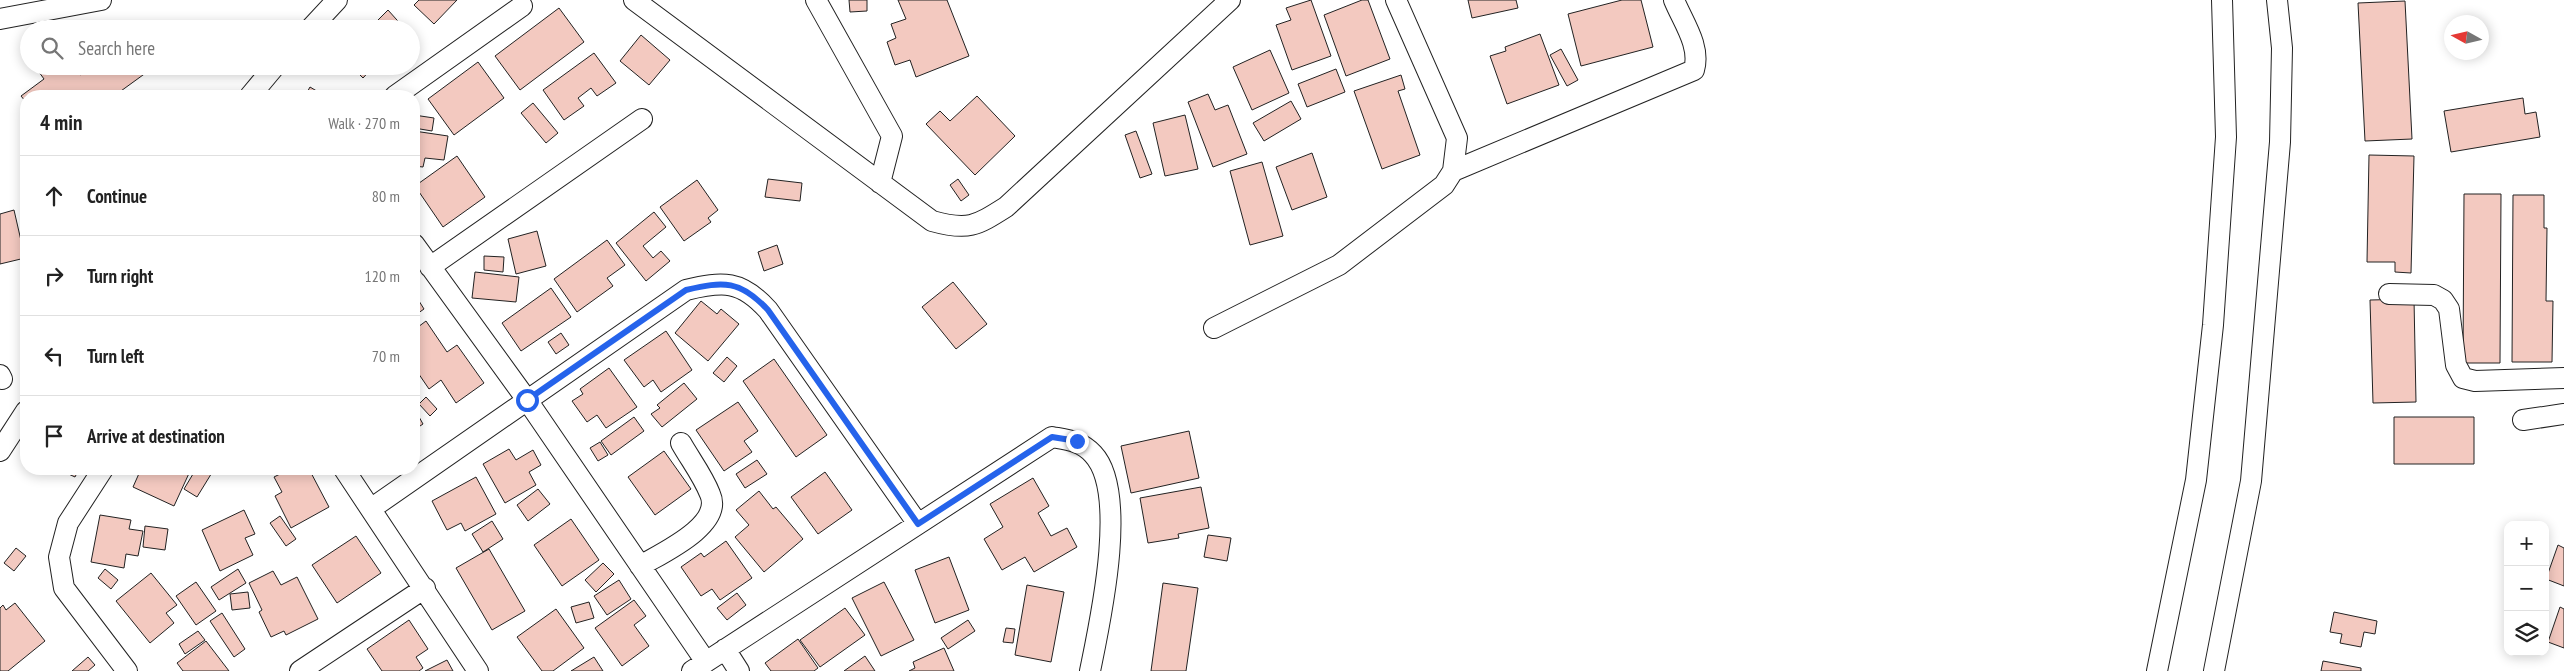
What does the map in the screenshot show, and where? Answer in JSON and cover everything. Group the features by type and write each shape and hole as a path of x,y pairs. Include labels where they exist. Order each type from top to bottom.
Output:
{"street":[{"path":"0,19 101,0"},
{"path":"318,20 337,0"},
{"path":"634,0 932,222 956,228 982,222 1006,207 1230,0"},
{"path":"816,0 892,136 880,183"},
{"path":"1214,328 1339,266 1444,185 1453,171 1457,138 1396,0"},
{"path":"1453,171 1694,70 1697,58 1695,48 1674,0"},
{"path":"2157,671 2196,480 2213,325 2226,137 2222,0"},
{"path":"2214,671 2251,481 2280,142 2282,48 2277,0"},
{"path":"403,90 522,6"},
{"path":"255,90 268,75"},
{"path":"430,266 642,119"},
{"path":"420,252 527,400 640,566 699,667 1052,437 1077,441 1094,454 1108,481 1111,514 1105,592 1090,671"},
{"path":"420,475 686,290 712,284 734,286 753,293 768,310 918,524"},
{"path":"2389,294 2434,295 2443,300 2449,310 2456,365 2463,378 2475,381 2564,378"},
{"path":"2523,420 2564,414"},
{"path":"0,451 20,421"},
{"path":"640,566 689,536 706,523 712,508 711,495 681,443"},
{"path":"99,475 68,523 59,557 64,588 127,671"},
{"path":"348,475 425,588 478,671"},
{"path":"372,508 419,475"},
{"path":"300,671 425,588"},
{"path":"725,649 739,671"}],"building":[{"path":"419,0 457,0 434,24 414,5"},
{"path":"849,0 867,0 867,11 850,12"},
{"path":"898,0 947,0 969,56 916,77 910,60 895,65 887,42 896,38 891,24 906,19"},
{"path":"1311,0 1331,56 1292,70 1276,25 1291,20 1286,8"},
{"path":"1362,0 1368,0 1390,59 1346,76 1324,15"},
{"path":"1468,0 1516,0 1518,8 1472,18"},
{"path":"1622,0 1641,0 1653,47 1581,66 1568,14"},
{"path":"2405,1 2412,139 2365,141 2358,3"},
{"path":"559,8 584,42 520,90 495,56"},
{"path":"388,10 397,20 378,20"},
{"path":"1540,34 1559,85 1507,104 1490,56 1506,51 1505,47"},
{"path":"641,35 670,60 649,85 620,61"},
{"path":"1561,49 1578,80 1567,86 1550,55"},
{"path":"1270,50 1289,93 1252,110 1233,67"},
{"path":"594,53 616,83 597,96 591,88 578,98 584,106 564,120 543,90"},
{"path":"478,62 504,98 454,135 428,99"},
{"path":"1336,69 1345,92 1307,107 1298,84"},
{"path":"41,75 143,75 122,90 29,90 44,79"},
{"path":"1401,75 1405,89 1398,91 1420,155 1382,169 1354,91"},
{"path":"1208,94 1215,110 1228,105 1247,154 1213,167 1188,102"},
{"path":"977,96 1015,136 975,175 926,124 940,111 950,121"},
{"path":"2523,98 2525,114 2536,112 2540,137 2451,152 2444,111"},
{"path":"1291,101 1301,119 1264,141 1253,123"},
{"path":"533,103 558,133 546,143 521,113"},
{"path":"1185,115 1198,169 1165,176 1153,123"},
{"path":"420,116 434,118 432,131 420,129"},
{"path":"1136,131 1152,174 1140,178 1125,135"},
{"path":"420,132 448,136 444,160 425,158 423,167 420,167"},
{"path":"1312,153 1327,197 1292,210 1276,167"},
{"path":"2369,155 2414,156 2411,273 2395,272 2395,262 2367,262"},
{"path":"457,156 485,197 443,227 420,193 420,182"},
{"path":"1262,162 1283,236 1250,245 1230,171"},
{"path":"768,179 802,183 800,201 765,197"},
{"path":"958,179 969,195 961,201 950,185"},
{"path":"697,180 718,210 708,218 711,222 684,241 660,207"},
{"path":"2464,194 2501,194 2500,363 2463,363"},
{"path":"2513,195 2544,195 2544,228 2547,228 2546,301 2553,301 2552,362 2512,362"},
{"path":"14,210 20,236 20,259 0,264 0,214"},
{"path":"654,212 666,227 643,246 653,258 661,251 670,261 646,281 616,243"},
{"path":"537,231 546,266 516,274 508,239"},
{"path":"607,240 625,265 607,278 613,286 577,312 554,279"},
{"path":"777,245 783,264 764,271 758,252"},
{"path":"484,256 504,257 503,272 484,270"},
{"path":"475,272 519,277 516,302 472,298"},
{"path":"953,282 987,324 956,349 922,307"},
{"path":"551,288 571,317 521,351 502,323"},
{"path":"2414,299 2416,402 2373,403 2370,300"},
{"path":"701,301 717,314 721,309 739,324 708,361 675,333"},
{"path":"420,303 424,309 420,312"},
{"path":"426,321 447,352 457,345 484,383 456,403 441,380 429,389 420,376 420,326"},
{"path":"666,331 692,370 661,392 653,380 644,387 624,360"},
{"path":"561,333 569,345 556,354 548,342"},
{"path":"727,357 737,366 724,382 713,373"},
{"path":"774,359 827,435 796,457 743,381"},
{"path":"609,368 637,407 606,428 597,415 587,422 572,401 583,394 580,389"},
{"path":"684,383 697,399 662,427 651,414 660,408 657,405"},
{"path":"426,397 437,409 430,416 420,403"},
{"path":"738,402 758,431 744,441 752,452 724,471 696,430"},
{"path":"634,417 644,431 611,455 601,441"},
{"path":"2394,417 2474,417 2474,464 2394,464"},
{"path":"1189,431 1199,478 1131,493 1121,446"},
{"path":"600,442 608,455 598,461 590,448"},
{"path":"509,449 516,460 533,450 541,465 529,472 536,485 505,503 483,464"},
{"path":"664,451 691,489 655,515 628,477"},
{"path":"757,460 767,474 745,488 736,474"},
{"path":"825,472 852,510 818,534 791,497"},
{"path":"138,475 188,475 174,506 133,487"},
{"path":"192,475 211,475 197,497 184,489"},
{"path":"278,475 312,475 329,507 291,528 275,496 282,492 274,477"},
{"path":"476,477 496,514 465,531 461,523 447,530 432,501"},
{"path":"1033,478 1049,506 1038,513 1051,536 1067,528 1077,547 1034,572 1025,557 1002,570 984,539 1003,527 990,504"},
{"path":"1201,487 1209,528 1178,534 1179,538 1148,543 1140,498"},
{"path":"538,489 550,504 528,521 517,505"},
{"path":"759,491 773,509 776,507 803,539 764,572 735,537 749,525 736,510"},
{"path":"244,510 255,534 245,538 253,555 220,571 202,530"},
{"path":"100,515 131,520 129,529 143,531 138,556 126,554 124,568 91,562"},
{"path":"280,516 296,539 286,546 270,523"},
{"path":"571,519 599,560 562,586 534,545"},
{"path":"492,521 503,539 483,552 472,534"},
{"path":"145,526 168,529 165,550 143,547"},
{"path":"1208,535 1231,538 1227,561 1204,557"},
{"path":"356,536 381,573 337,603 312,565"},
{"path":"726,541 752,578 720,600 712,589 701,596 681,567 701,553 704,557"},
{"path":"2558,545 2564,548 2564,586 2549,580 2549,570"},
{"path":"16,548 26,556 14,571 4,563"},
{"path":"489,549 525,611 492,630 456,568"},
{"path":"949,557 969,610 935,623 915,570"},
{"path":"603,563 614,574 596,592 585,580"},
{"path":"105,569 118,580 111,589 98,578"},
{"path":"238,569 246,583 219,600 211,587"},
{"path":"273,571 281,585 297,577 318,619 286,635 284,631 271,637 259,612 262,610 249,583"},
{"path":"151,573 177,605 166,613 174,623 150,643 116,601"},
{"path":"619,580 631,599 607,615 594,596"},
{"path":"196,582 216,611 196,625 176,596"},
{"path":"884,582 914,640 881,656 852,598"},
{"path":"1163,583 1198,588 1186,671 1151,671"},
{"path":"1027,585 1064,592 1051,662 1015,655"},
{"path":"248,592 250,608 232,610 230,594"},
{"path":"737,593 746,605 727,620 717,608"},
{"path":"634,600 646,616 634,625 649,646 622,666 595,628"},
{"path":"589,602 594,618 576,623 571,607"},
{"path":"15,603 45,641 8,671 0,671 0,608 3,605 6,610"},
{"path":"2560,607 2564,609 2564,648 2549,642"},
{"path":"845,608 865,635 820,667 800,640"},
{"path":"556,609 584,648 553,671 542,671 517,637"},
{"path":"2334,612 2377,621 2375,634 2364,632 2361,647 2340,643 2342,634 2330,632"},
{"path":"222,613 245,649 234,657 210,621"},
{"path":"409,620 428,649 416,657 423,668 419,671 382,671 367,649"},
{"path":"968,620 975,631 948,649 941,638"},
{"path":"1006,628 1015,629 1013,643 1003,642"},
{"path":"198,631 205,640 185,654 179,644"},
{"path":"798,639 818,668 814,671 771,671 765,663"},
{"path":"206,641 229,671 183,671 177,663"},
{"path":"944,648 954,671 909,671 915,668 913,662"},
{"path":"865,656 875,671 844,671"},
{"path":"88,657 95,665 88,671 72,671"},
{"path":"594,657 603,671 571,671"},
{"path":"447,660 453,671 425,671"},
{"path":"2323,661 2361,668 2361,671 2321,671"}],"route":[{"path":"527,400 686,290 712,284 734,286 753,293 768,310 918,524 1052,437 1077,441"}]}
